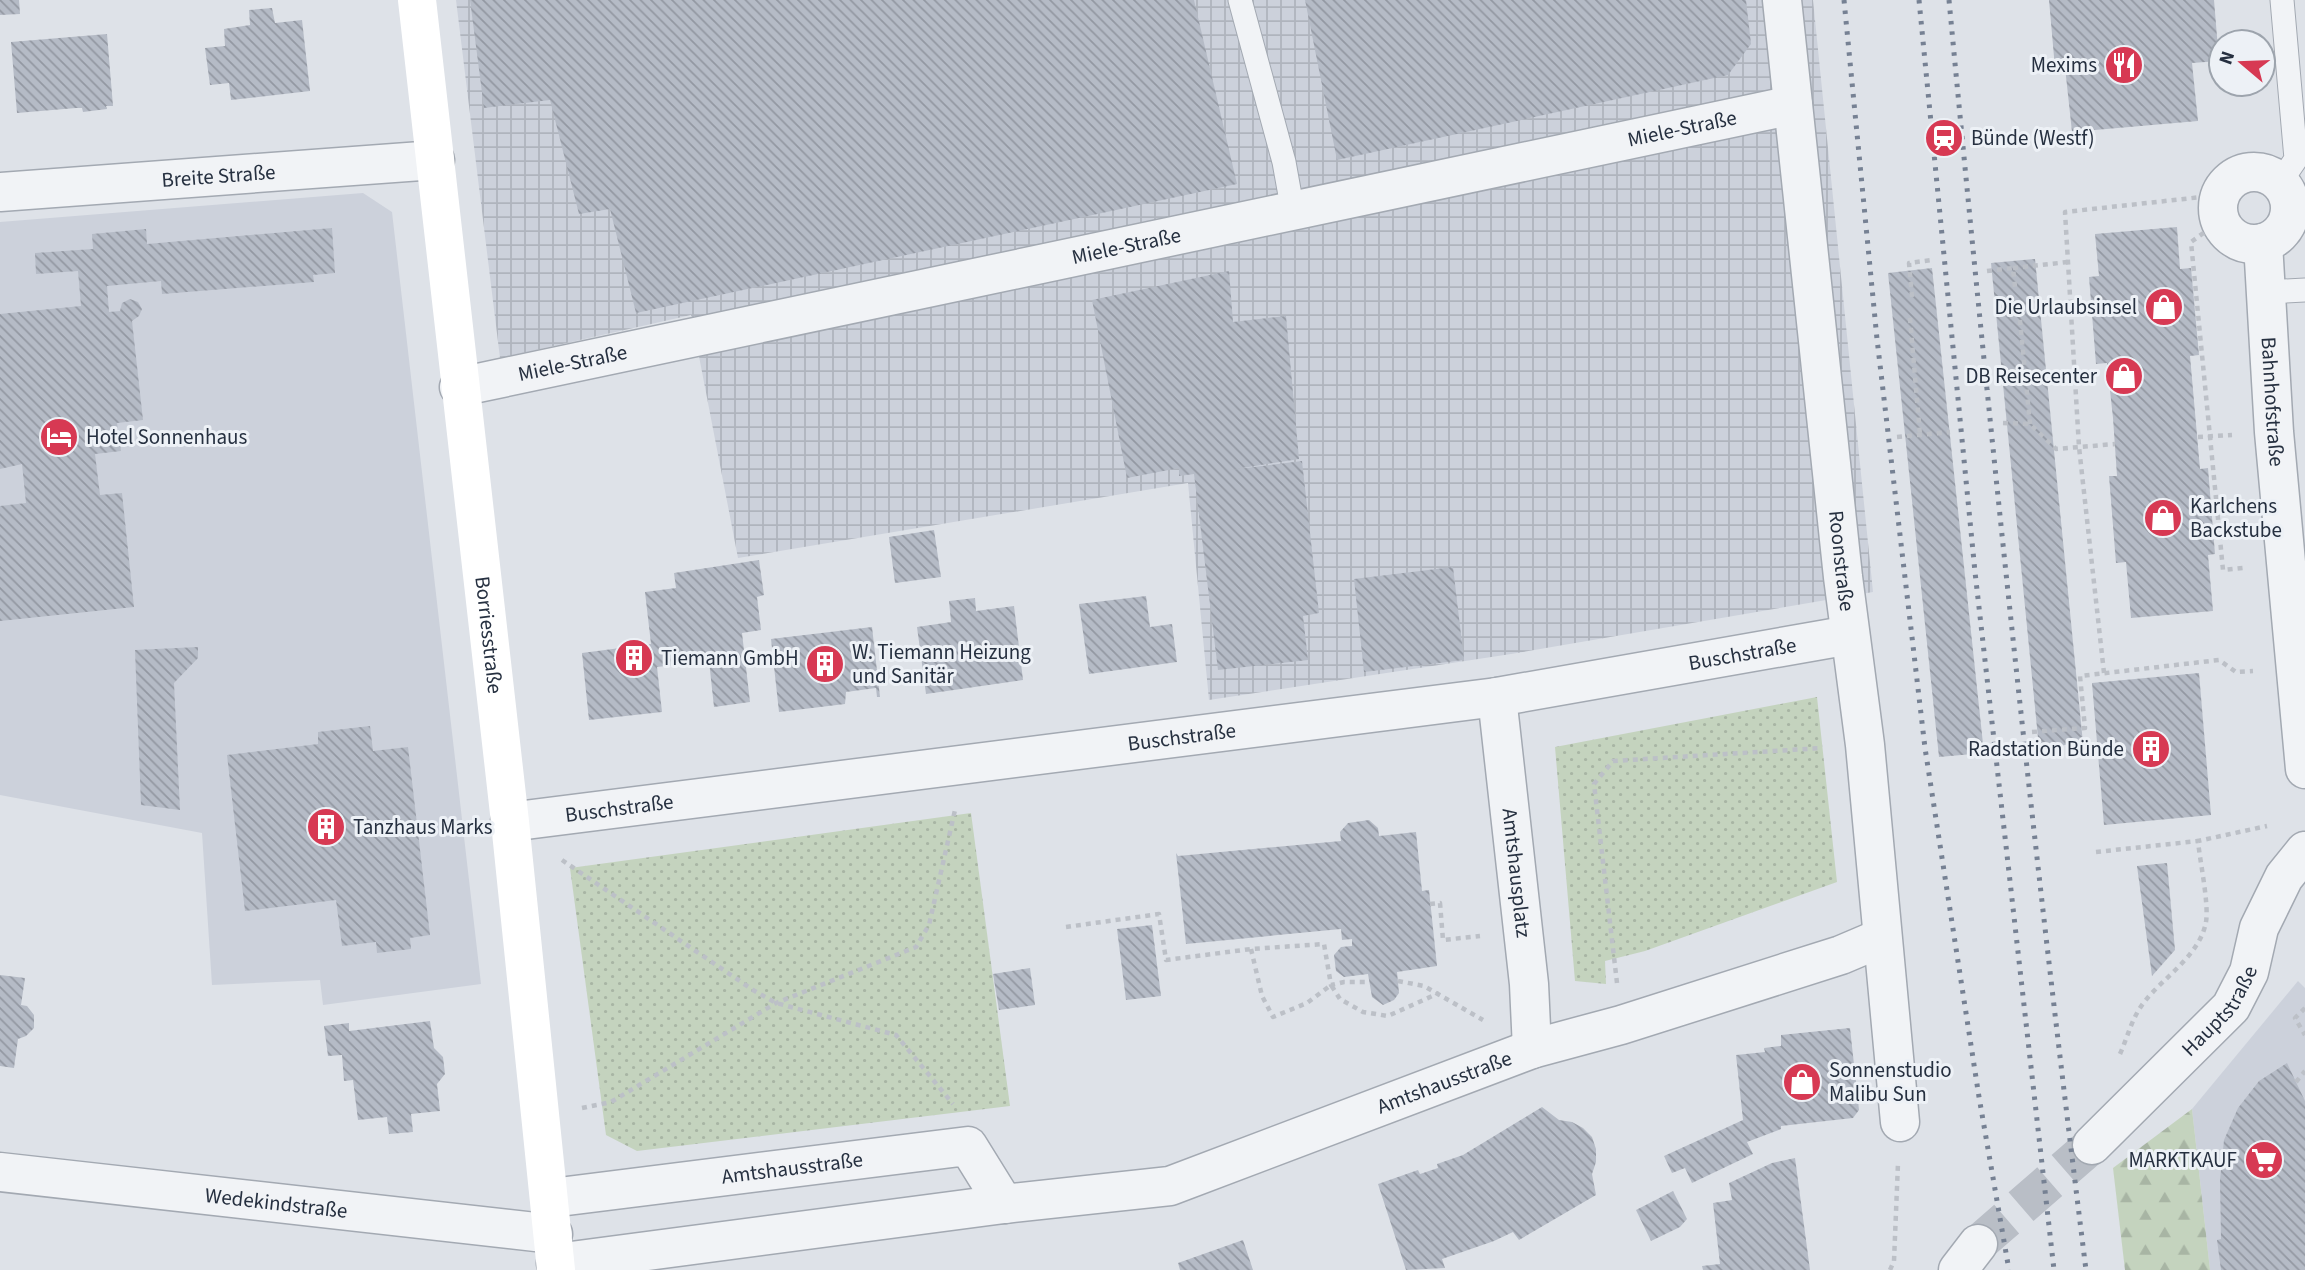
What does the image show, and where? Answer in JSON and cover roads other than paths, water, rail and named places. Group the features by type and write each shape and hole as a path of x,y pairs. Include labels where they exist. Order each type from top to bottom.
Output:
{"main road":[{"name":"Borriesstraße","path":"417,0 510,822 554,1241"}],"street":[{"name":"Roonstraße","path":"1782,0 1850,635 1865,745 1900,1122"},
{"name":"Miele-Straße","path":"459,387 1793,105"},
{"name":"Breite Straße","path":"0,192 435,160"},
{"path":"2294,165 2288,193 2291,206 2283,231 2263,243 2250,244 2227,232 2220,208 2226,185 2235,176 2247,171 2271,175 2294,165"},
{"name":"Bahnhofstraße","path":"2263,243 2274,432 2305,769"},
{"name":"Buschstraße","path":"510,822 1497,697 1850,635"},
{"name":"Amtshausplatz","path":"1497,697 1529,984 1532,1049"},
{"name":"Hauptstraße","path":"2092,1145 2231,1007 2249,972 2259,928 2284,877 2305,851"},
{"name":"Amtshausstraße","path":"554,1241 1004,1204 1170,1186 1532,1049 1621,1025 1841,955 1881,938"},
{"name":"Amtshausstraße","path":"554,1241 968,1146 1004,1204"},
{"name":"Wedekindstraße","path":"0,1172 554,1241"}],"lane":[{"path":"1240,0 1283,162 1293,212"},
{"path":"2282,0 2295,30 2294,165"},
{"path":"2266,292 2305,290"}],"tunnel":[{"path":"1978,1244 2092,1145"}],"railway":[{"path":"1844,0 1877,339 1925,748 1979,1097 2009,1270"},
{"path":"1919,0 1975,572 2054,1270"},
{"path":"1949,0 2013,635 2086,1270"}],"place":[{"name":"Mexims","path":"2124,65"},
{"name":"Bünde (Westf)","path":"1944,138"},
{"name":"Die Urlaubsinsel","path":"2164,307"},
{"name":"DB Reisecenter","path":"2124,376"},
{"name":"Hotel Sonnenhaus","path":"59,437"},
{"name":"Karlchens Backstube","path":"2163,518"},
{"name":"Tiemann GmbH","path":"634,658"},
{"name":"W. Tiemann Heizung und Sanitär","path":"825,664"},
{"name":"Radstation Bünde","path":"2151,749"},
{"name":"Tanzhaus Marks","path":"326,827"},
{"name":"Sonnenstudio Malibu Sun","path":"1802,1082"},
{"name":"MARKTKAUF","path":"2264,1160"}]}
